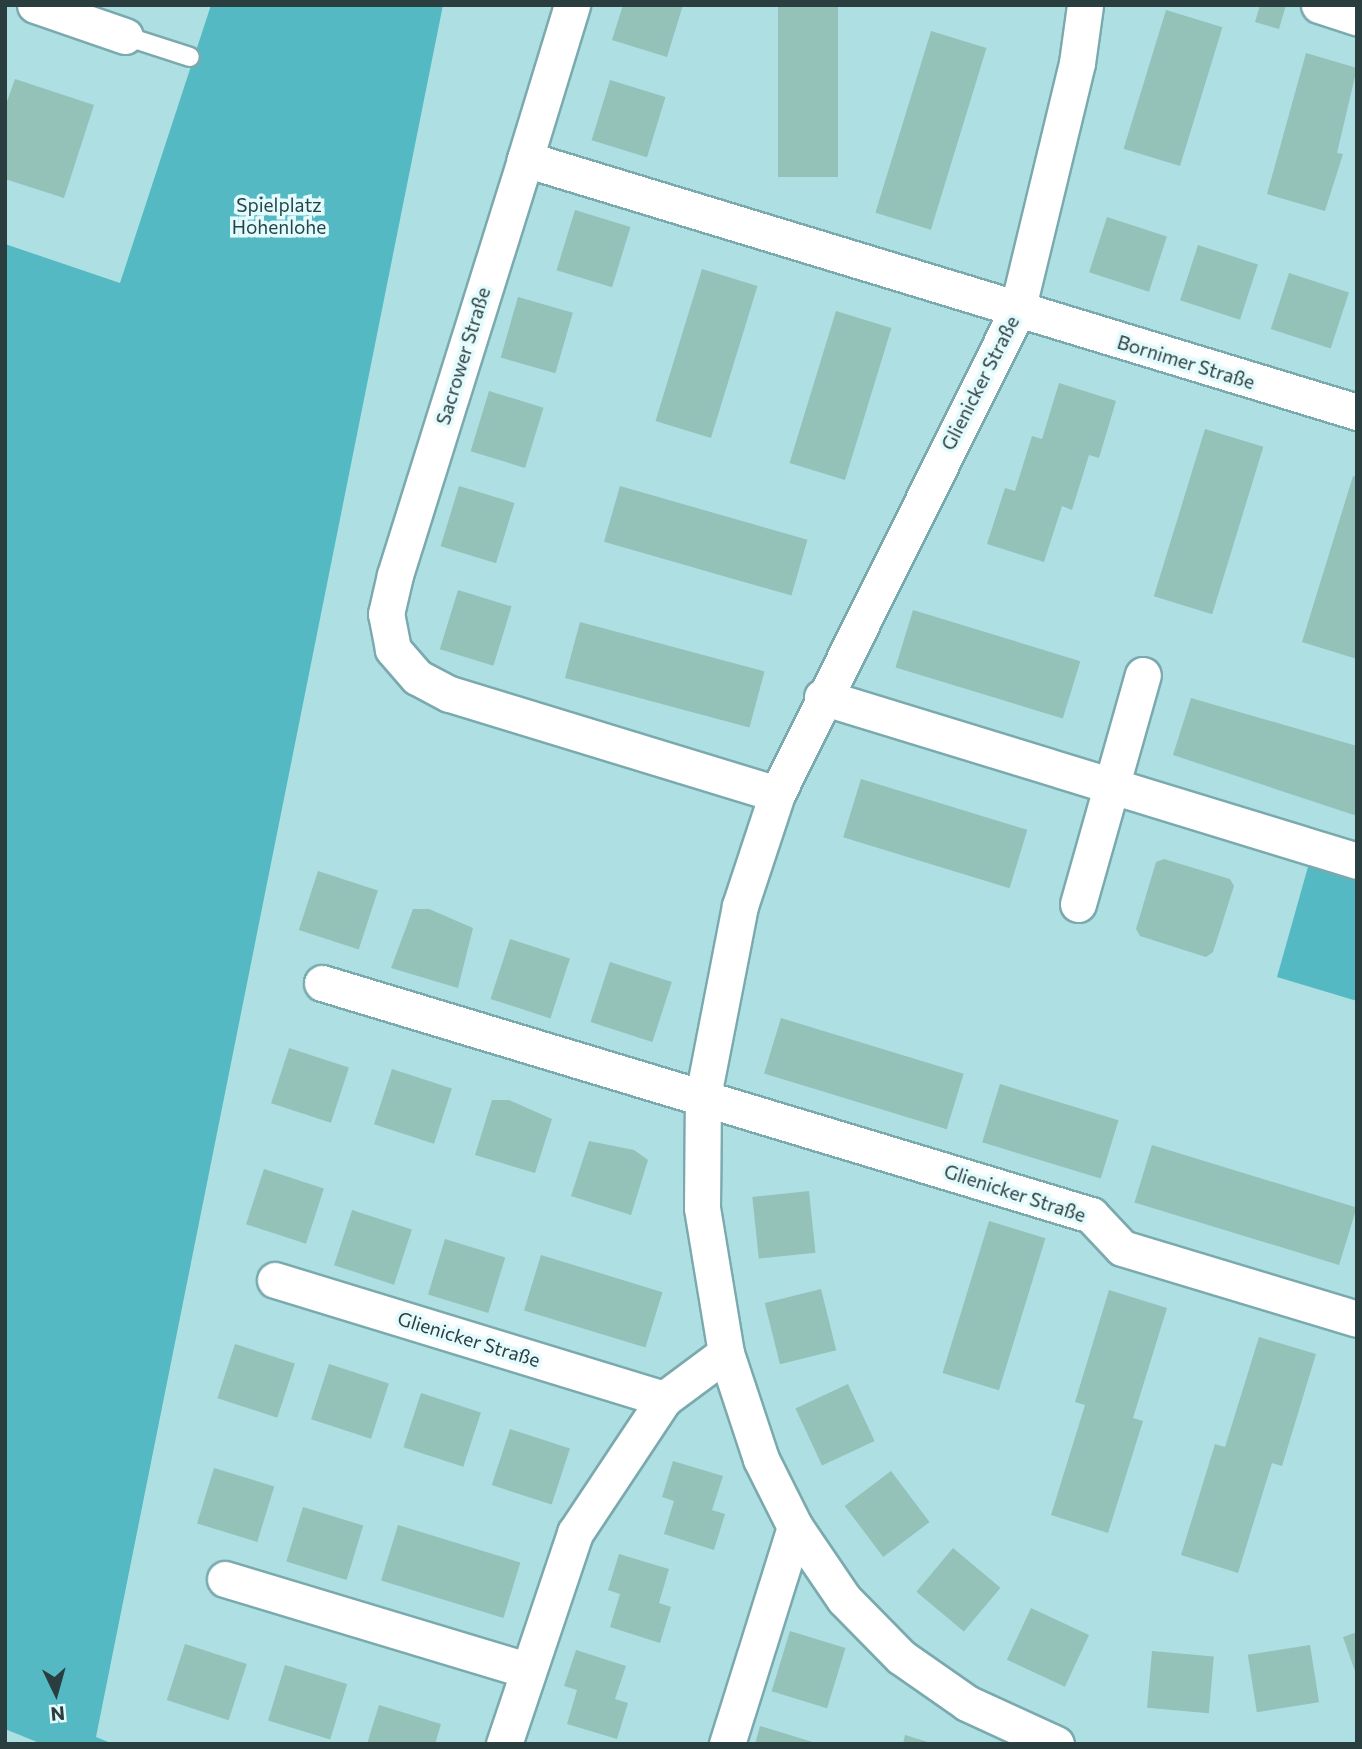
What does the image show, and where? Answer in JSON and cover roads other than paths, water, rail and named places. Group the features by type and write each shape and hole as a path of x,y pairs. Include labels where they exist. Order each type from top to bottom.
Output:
{"street":[{"path":"35,5 125,36"},
{"path":"572,5 525,159 1017,311"},
{"name":"Glienicker Straße","path":"1056,1744 967,1703 901,1657 844,1599 795,1527 761,1459 726,1353 702,1208 703,1096 740,906 778,794 821,697 1017,311 1077,63 1085,5"},
{"path":"1319,5 1357,17"},
{"name":"Sacrower Straße","path":"525,159 395,575 386,614 393,649 417,677 449,694 778,794"},
{"name":"Bornimer Straße","path":"1017,311 1357,412"},
{"path":"1078,904 1143,675"},
{"path":"821,697 1357,861"},
{"name":"Glienicker Straße","path":"322,983 1091,1215 1122,1248 1357,1319"},
{"name":"Glienicker Straße","path":"275,1280 663,1399"},
{"path":"504,1744 526,1670 575,1534 663,1399 726,1353"},
{"path":"727,1744 795,1527"},
{"path":"225,1579 526,1670"}],"lane":[{"path":"125,36 190,57"}],"park label":[{"name":"Spielplatz Hohenlohe","path":"279,216"}]}
